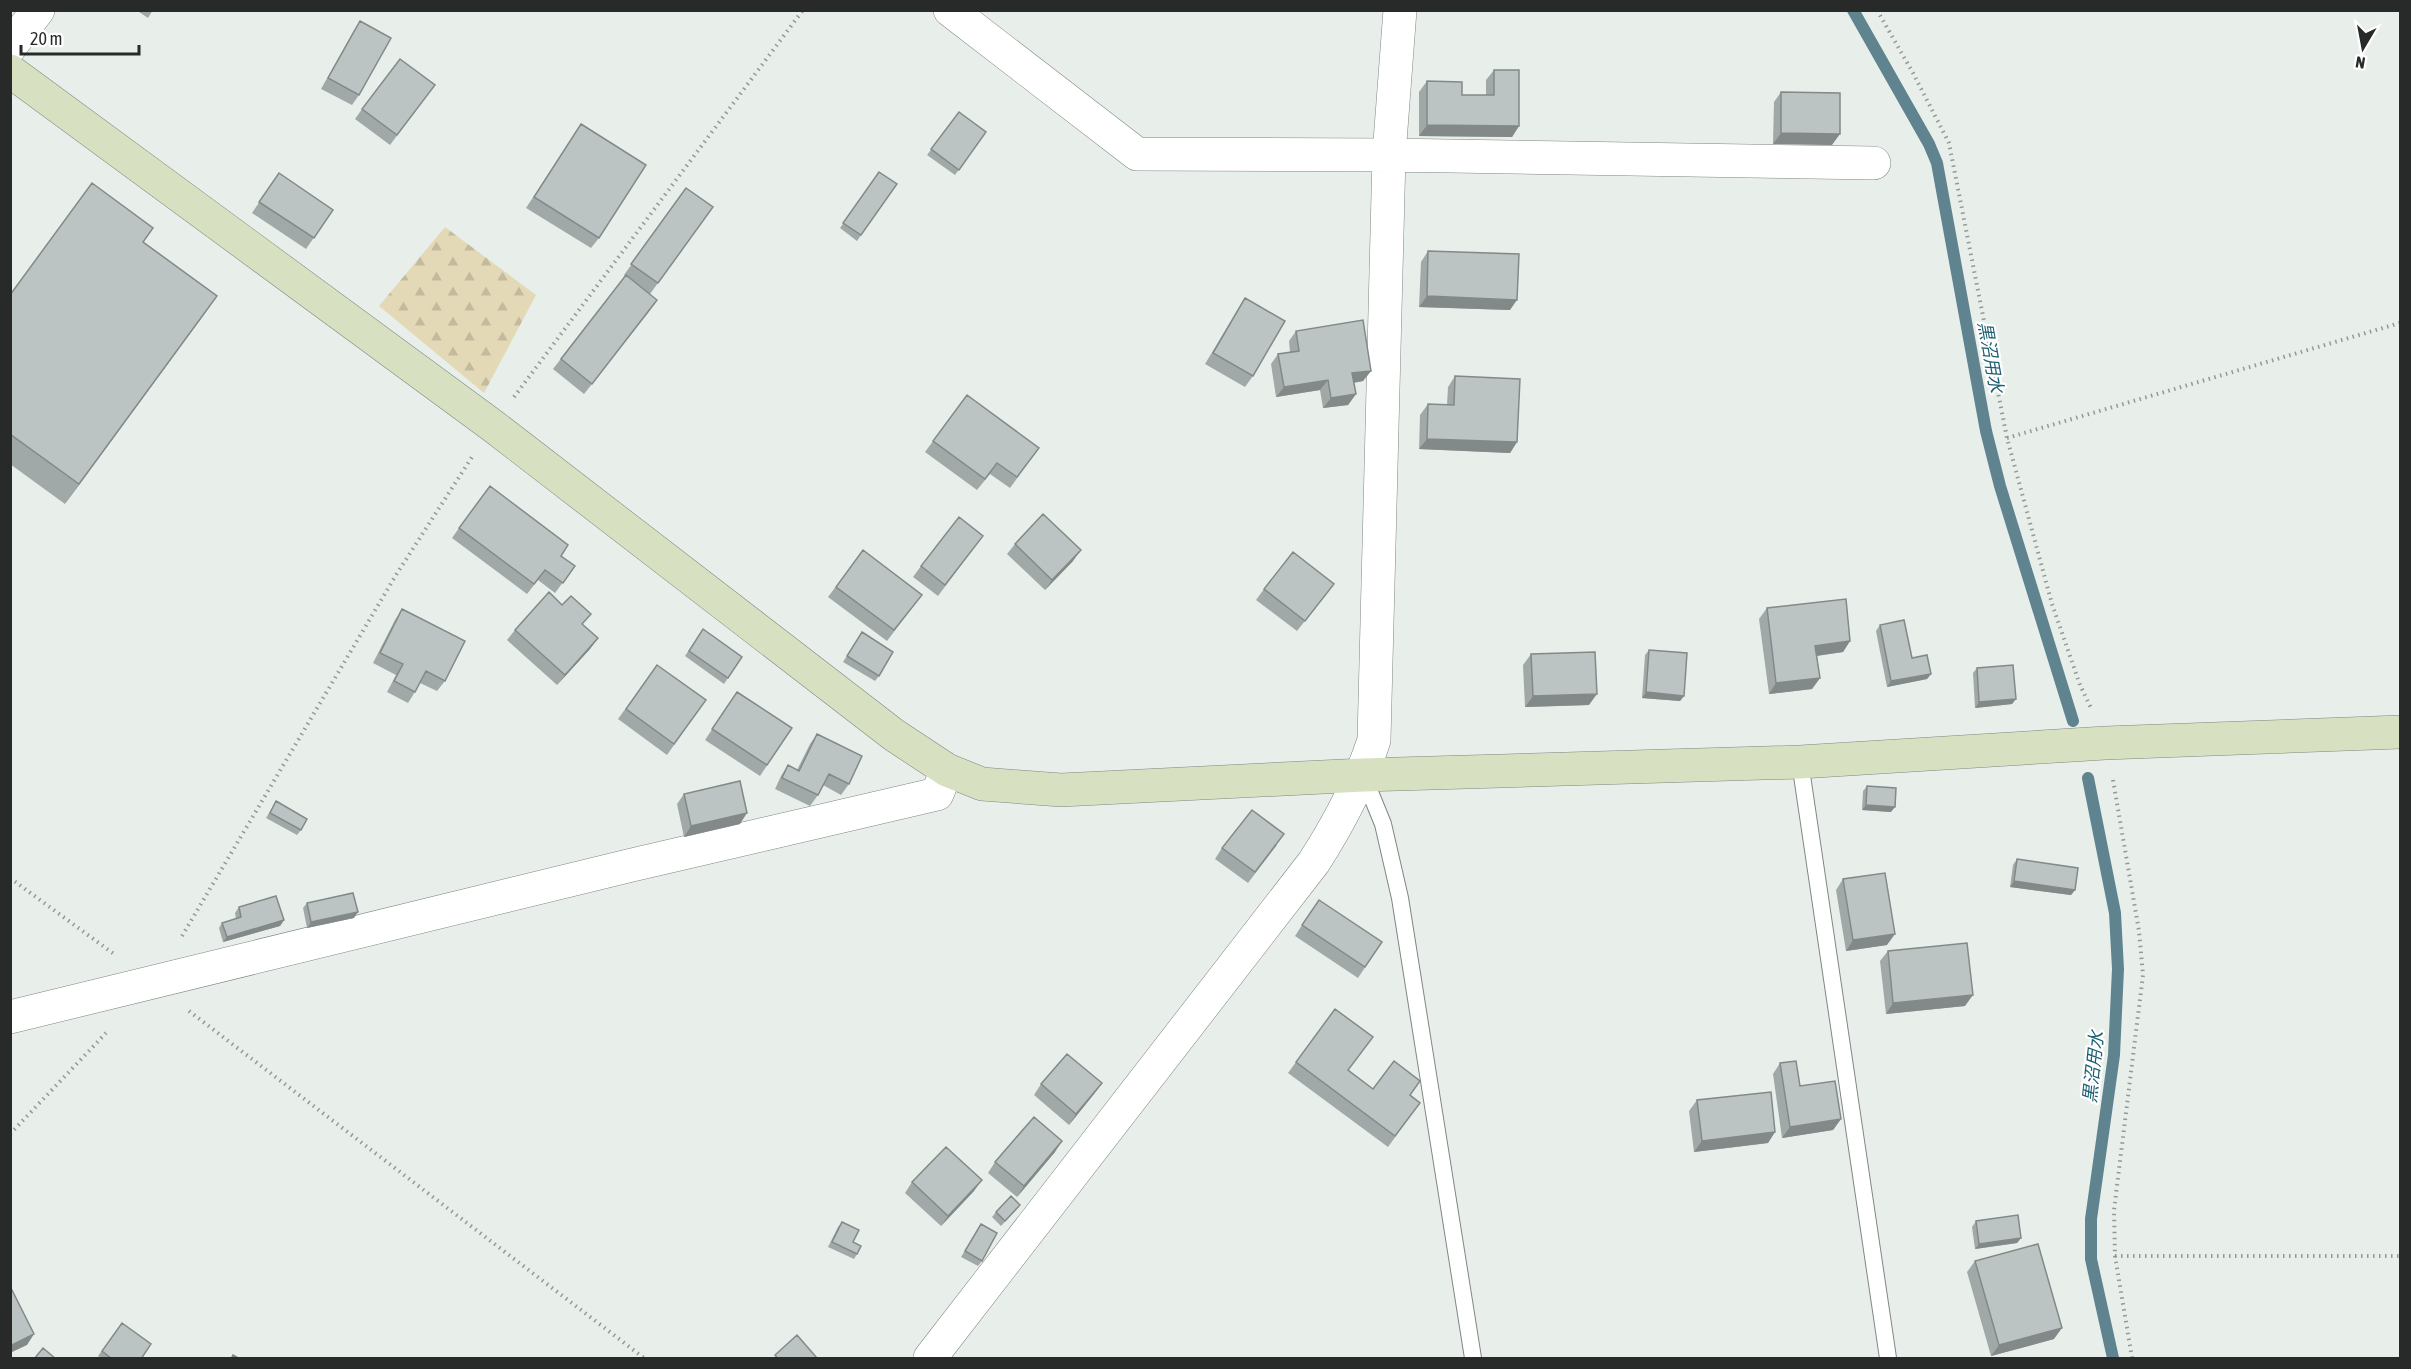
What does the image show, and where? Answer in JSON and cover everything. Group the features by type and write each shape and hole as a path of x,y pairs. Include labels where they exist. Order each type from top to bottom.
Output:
{"street":[{"path":"10,47 38,10"},
{"path":"950,10 1137,154 1389,155 1874,163"},
{"path":"930,1359 1314,862 1335,829 1363,775 1374,740 1389,155 1400,10"},
{"path":"10,71 493,426 894,735 947,770 982,784 1061,789 1363,775 1800,762 2105,743 2400,732"},
{"path":"10,1017 154,984 632,865 937,794 947,770"}],"lane":[{"path":"1800,762 1888,1359"},
{"path":"1363,775 1383,824 1400,898 1473,1359"}],"path":[{"path":"154,984 396,575 493,426 803,10"},
{"path":"1877,10 1913,73 1948,142 2007,438 2052,604 2080,685 2095,716"},
{"path":"2007,438 2400,323"},
{"path":"2112,772 2139,931 2143,975 2114,1210 2115,1256 2132,1359"},
{"path":"10,878 154,984 644,1359"},
{"path":"10,1134 114,1025"},
{"path":"2115,1256 2400,1256"}],"green space":[{"path":"445,227 536,295 484,393 379,306"}],"building":[{"path":"360,21 391,38 359,95 328,78"},
{"path":"400,59 435,85 397,135 362,109"},
{"path":"1494,70 1519,70 1519,126 1427,125 1427,81 1462,82 1462,95 1494,95"},
{"path":"1781,92 1840,93 1840,134 1781,133"},
{"path":"959,112 986,132 959,170 931,149"},
{"path":"581,124 646,165 599,238 534,197"},
{"path":"879,172 897,184 861,235 843,223"},
{"path":"279,173 333,210 314,238 259,202"},
{"path":"92,183 153,228 143,242 217,296 79,484 10,434 10,295"},
{"path":"686,188 713,207 658,283 631,264"},
{"path":"1428,251 1519,254 1517,300 1427,296"},
{"path":"626,275 657,300 592,384 561,359"},
{"path":"1245,298 1285,321 1253,376 1213,353"},
{"path":"1363,320 1371,371 1352,373 1356,394 1331,398 1328,380 1284,387 1278,354 1299,351 1296,331"},
{"path":"1455,376 1520,379 1517,442 1427,439 1428,404 1454,405"},
{"path":"967,395 1039,448 1017,477 997,463 985,479 933,441"},
{"path":"490,486 568,545 561,556 575,566 563,583 545,570 534,584 459,528"},
{"path":"1043,514 1081,550 1052,580 1015,544"},
{"path":"959,517 983,536 945,585 921,566"},
{"path":"863,550 922,595 894,630 836,587"},
{"path":"1293,552 1334,584 1305,621 1264,589"},
{"path":"549,592 562,605 571,596 591,614 582,624 598,638 565,675 515,630"},
{"path":"1846,599 1850,641 1815,646 1820,678 1776,683 1767,608"},
{"path":"402,609 465,641 445,681 426,671 415,692 394,681 403,664 380,653"},
{"path":"1904,620 1912,658 1927,655 1931,674 1891,681 1880,625"},
{"path":"703,629 742,657 728,678 689,651"},
{"path":"862,632 893,652 879,676 847,656"},
{"path":"1649,650 1687,653 1684,696 1646,692"},
{"path":"1595,652 1597,694 1533,696 1531,654"},
{"path":"657,665 706,700 674,744 626,709"},
{"path":"2013,665 2016,699 1979,702 1977,668"},
{"path":"737,692 792,728 767,765 712,729"},
{"path":"817,734 862,756 849,784 829,774 818,795 782,778 788,765 799,771"},
{"path":"740,781 747,813 691,826 684,794"},
{"path":"1867,786 1896,788 1895,807 1866,805"},
{"path":"276,801 307,819 301,830 270,813"},
{"path":"1252,810 1284,834 1255,872 1222,848"},
{"path":"2017,859 2078,868 2075,890 2014,881"},
{"path":"1885,873 1895,934 1853,940 1843,879"},
{"path":"353,893 358,912 311,922 307,903"},
{"path":"276,896 284,920 227,937 222,923 241,917 239,907"},
{"path":"1319,900 1382,942 1365,967 1302,925"},
{"path":"1967,943 1973,995 1893,1003 1888,951"},
{"path":"1335,1009 1373,1037 1348,1070 1373,1089 1394,1061 1420,1081 1410,1095 1420,1103 1395,1136 1296,1062"},
{"path":"1067,1054 1102,1083 1076,1114 1041,1084"},
{"path":"1796,1061 1800,1086 1835,1081 1841,1119 1790,1127 1780,1063"},
{"path":"1771,1092 1775,1132 1702,1141 1697,1100"},
{"path":"1034,1117 1062,1141 1024,1186 995,1162"},
{"path":"946,1147 982,1180 948,1216 912,1182"},
{"path":"1011,1196 1020,1205 1005,1221 996,1212"},
{"path":"2018,1215 2021,1238 1979,1244 1976,1221"},
{"path":"842,1222 859,1230 853,1242 861,1246 857,1254 832,1242"},
{"path":"981,1224 997,1233 982,1261 965,1251"},
{"path":"2038,1244 2062,1328 1999,1345 1975,1261"},
{"path":"12,1290 34,1334 10,1346 10,1291"},
{"path":"122,1323 151,1344 141,1359 112,1359 102,1351"},
{"path":"797,1335 817,1358 778,1359 775,1355"},
{"path":"43,1348 56,1359 34,1359"}],"waterway":[{"name":"黒沼用水","path":"1853,10 1929,144 1937,163 1986,431 2000,486 2073,721"},
{"name":"黒沼用水","path":"2088,778 2115,913 2118,969 2114,1055 2091,1219 2091,1259 2113,1358"}]}
